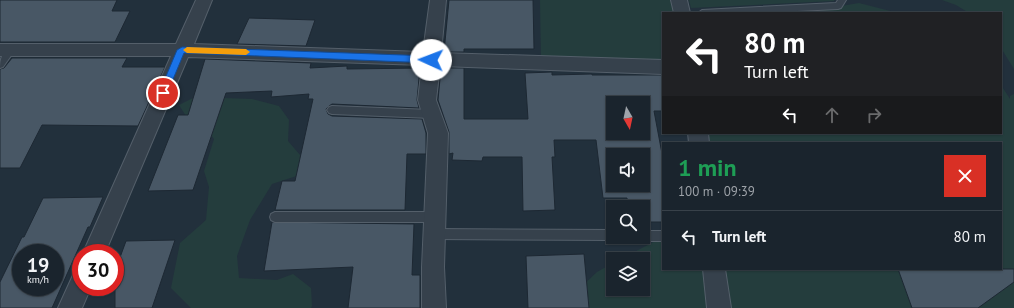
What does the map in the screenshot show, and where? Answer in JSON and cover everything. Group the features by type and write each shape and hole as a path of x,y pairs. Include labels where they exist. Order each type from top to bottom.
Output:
{"street":[{"path":"98,244 204,0"},
{"path":"434,308 438,132 427,100 438,0"},
{"path":"679,0 682,12"},
{"path":"5,50 182,50 662,67"},
{"path":"714,270 719,308"},
{"path":"70,308 75,296"}],"lane":[{"path":"774,0 777,10"},
{"path":"727,12 777,10 819,4 838,6 842,0"},
{"path":"0,65 5,50"},
{"path":"332,110 431,114"},
{"path":"275,217 606,235"},
{"path":"650,236 662,236"}],"green space":[{"path":"540,0 674,0 676,12 662,12 662,62 541,60"},
{"path":"689,0 834,0 834,1 691,8"},
{"path":"942,0 1014,0 1014,69 1002,50 1002,12 967,12 956,5"},
{"path":"859,3 894,12 806,12"},
{"path":"1002,87 1010,99 1010,96 1014,94 1014,308 559,308 597,272 606,267 606,296 650,296 650,252 634,252 662,238 662,270 1002,270 1002,142 696,142 699,134 1002,134"},
{"path":"195,97 252,99 279,106 289,120 288,141 300,155 331,162 315,170 272,184 250,220 237,256 239,278 277,280 293,274 311,288 311,308 191,308 171,288 180,243 206,220 209,187 204,171 214,139 206,128 186,116 179,105"}],"building":[{"path":"0,0 117,0 112,11 130,11 115,42 0,42"},
{"path":"449,0 533,0 534,49 464,49 464,52 444,52"},
{"path":"249,18 315,20 306,46 237,44"},
{"path":"12,58 127,58 122,67 165,67 138,126 42,125 20,168 0,168 0,69 4,68"},
{"path":"205,59 311,63 310,68 347,66 347,69 420,68 417,100 419,108 332,104 326,109 328,114 332,116 422,119 426,133 426,154 407,154 405,210 275,210 282,181 295,181 313,99 308,99 309,94 271,97 272,91 226,93 193,190 148,191 178,115 188,115"},
{"path":"441,68 464,68 464,119 528,119 525,73 552,72 552,75 662,75 662,111 654,111 662,154 662,222 650,222 650,200 603,198 596,140 554,140 555,157 552,157 555,210 523,211 522,157 483,157 482,161 452,160 453,153 449,154 449,132 438,100"},
{"path":"103,197 90,227 88,227 80,244 72,244 72,263 64,281 64,244 19,244 22,237 24,237 43,198"},
{"path":"272,222 414,224 412,275 420,275 420,308 348,308 353,267 264,271"},
{"path":"175,240 152,308 115,308 115,296 124,296 124,246 126,241"},
{"path":"584,254 589,308 528,308 526,256"},
{"path":"12,257 12,296 57,296 52,308 0,308 0,282"},
{"path":"1014,269 1014,282 978,308 912,308 898,270"}],"slow traffic":[{"path":"187,50 246,52"}],"route":[{"path":"163,93 182,50 431,60"}]}
